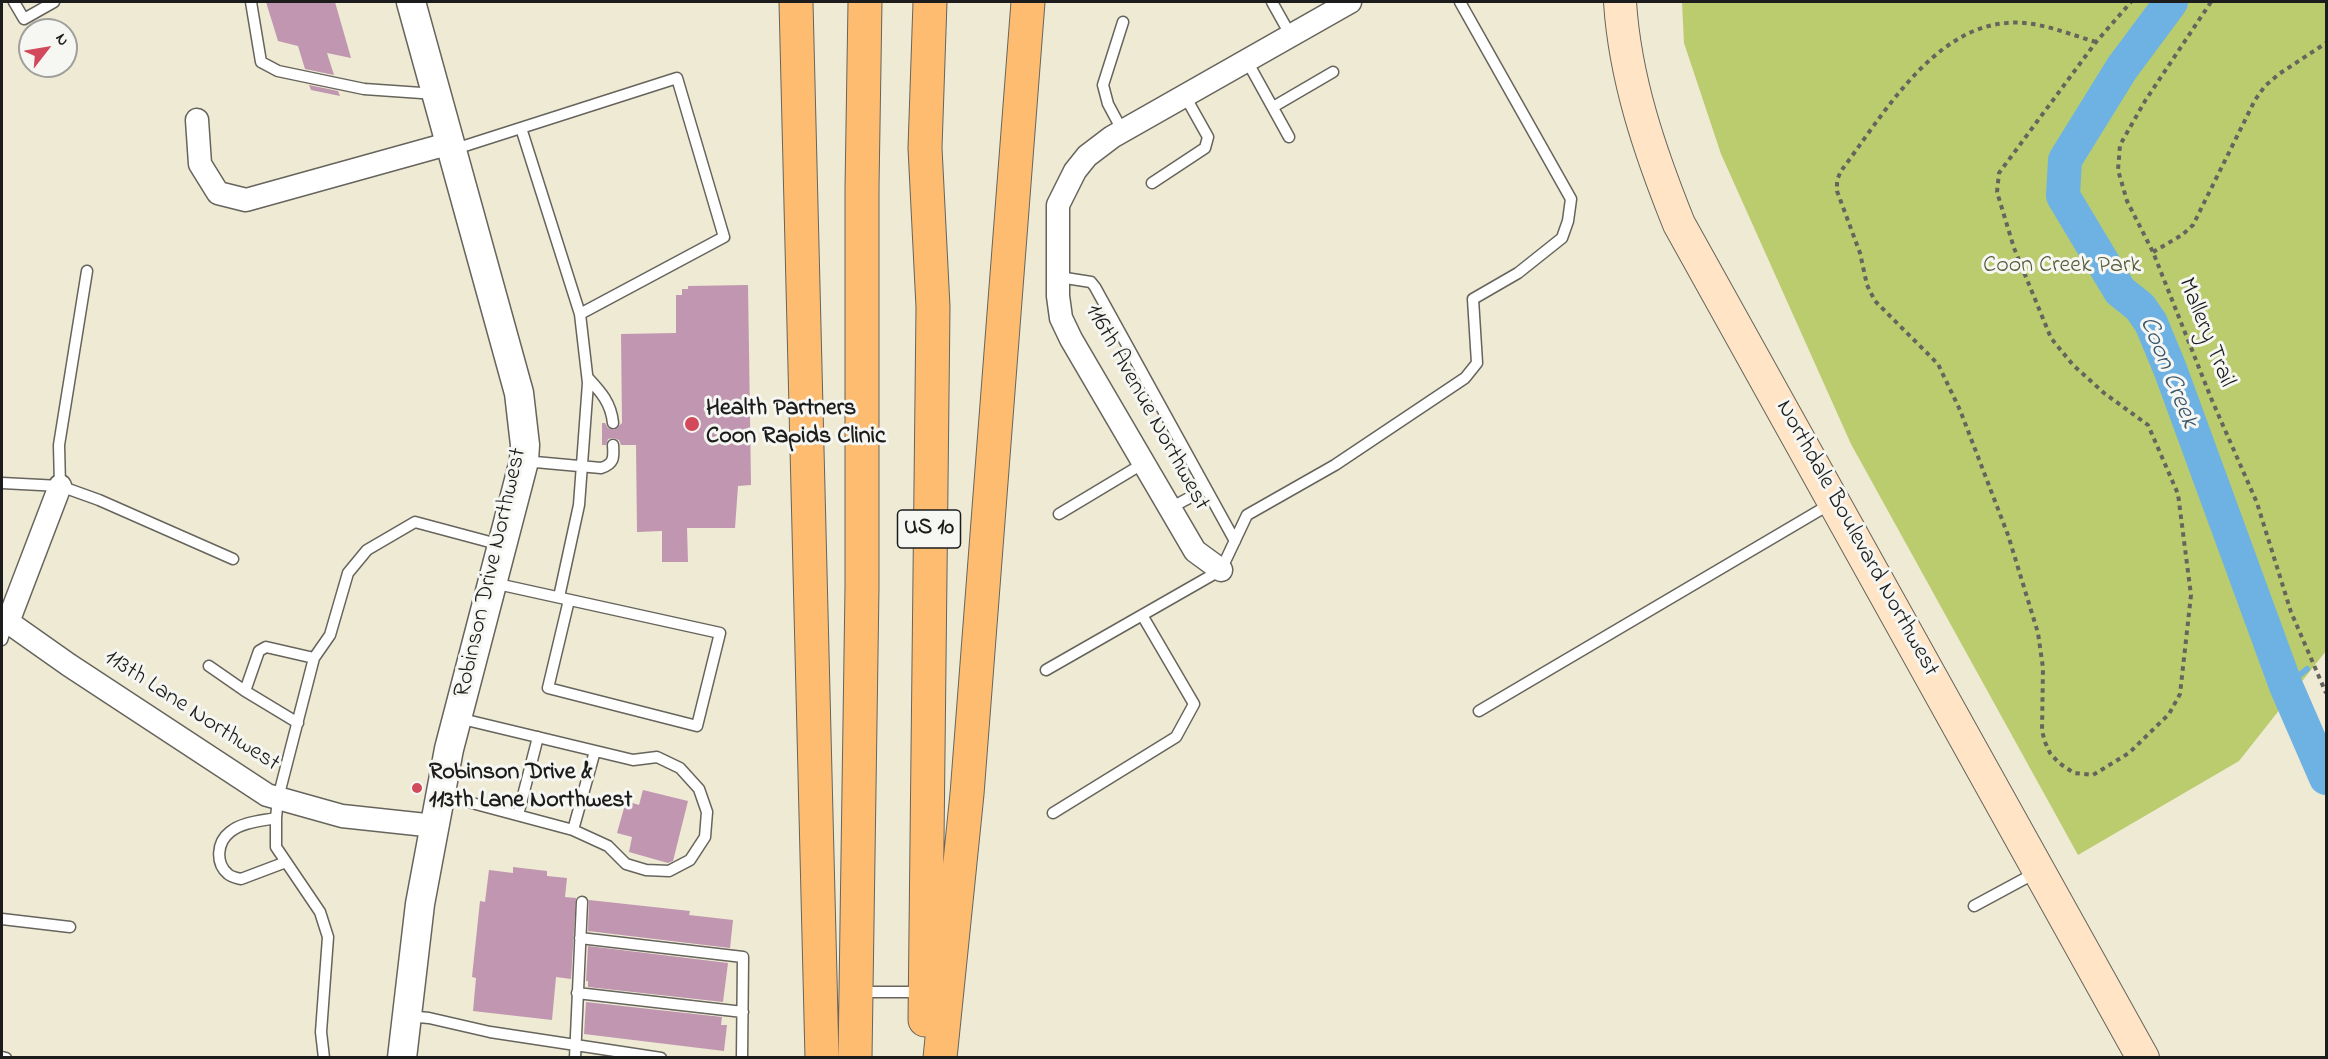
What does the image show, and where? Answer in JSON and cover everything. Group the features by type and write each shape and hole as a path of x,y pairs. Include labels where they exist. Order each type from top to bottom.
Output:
{"highway":[{"path":"796,2 822,1058"},
{"name":"US 10","path":"855,1058 862,587 862,188 865,2"},
{"name":"US 10","path":"924,1058 933,307 925,148 930,2"},
{"path":"940,1058 967,794 1028,2"}],"main road":[{"name":"Northdale Boulevard Northwest","path":"1620,2 1622,31 1631,79 1654,162 1679,224 2143,1058"}],"street":[{"name":"Robinson Drive Northwest","path":"398,2 438,94"},
{"name":"Robinson Drive Northwest","path":"402,1058 420,904 441,795 457,718 524,461 525,445 519,393 411,2"},
{"name":"116th Avenue Northwest","path":"1221,570 1195,551 1061,318 1058,205 1075,171 1087,156 1122,130 1350,2"},
{"path":"197,120 200,164 206,174 218,193 246,200 451,147"},
{"path":"4,628 60,486"},
{"name":"113th Lane Northwest","path":"4,628 69,665 267,795 277,808 435,826"}],"lane":[{"path":"14,2 24,19 54,2"},
{"path":"251,2 261,62 278,71 364,89 438,94"},
{"path":"1272,2 1291,36"},
{"path":"1046,670 1221,570 1247,515 1335,465 1465,378 1477,363 1473,298 1518,273 1562,238 1571,199 1460,2"},
{"path":"1122,130 1108,104 1103,85 1123,22"},
{"path":"1247,61 1289,137"},
{"path":"1273,107 1333,72"},
{"path":"451,147 521,128 676,78 723,237 580,314"},
{"path":"1152,183 1205,148 1208,137 1185,96"},
{"path":"493,583 564,599 720,633 697,726 548,688 564,599 579,505 588,378 580,314 521,128"},
{"path":"1059,267 1091,282 1095,287 1234,541"},
{"path":"60,486 59,445 87,271"},
{"path":"588,378 602,392 611,408 614,423"},
{"path":"524,461 601,468 609,465 614,459 613,445"},
{"path":"1059,514 1145,462"},
{"path":"2,483 60,486 99,500 233,559"},
{"path":"1170,508 1206,489"},
{"path":"1479,711 1835,501"},
{"path":"324,1058 321,1032 328,937 320,912 276,847 277,808 314,658 330,635 348,573 367,550 415,522 502,546"},
{"path":"1053,813 1176,737 1194,704 1142,615"},
{"path":"245,691 259,651 266,647 314,658"},
{"path":"209,666 298,723"},
{"path":"441,795 573,830 608,846 626,864 646,870 669,871 690,860 705,837 707,812 699,789 680,768 657,757 633,760 457,718"},
{"path":"518,815 538,737"},
{"path":"573,830 595,751"},
{"path":"277,808 229,832 219,846 219,863 228,875 241,879 286,862"},
{"path":"1974,906 2040,871"},
{"path":"574,1058 582,902"},
{"path":"2,919 70,927"},
{"path":"580,938 743,957 742,1058"},
{"path":"856,992 925,992"},
{"path":"577,993 743,1012"},
{"path":"406,1016 429,1018 490,1032 661,1058"}],"path":[{"path":"2096,42 2048,27 2019,22 1988,26 1966,35 1944,49 1901,88 1841,171 1837,180 1837,191 1860,254 1867,285 1875,301 1938,364 1950,385 2008,535 2038,633 2043,668 2042,731 2045,742 2050,753 2074,773 2093,775 2129,753 2169,714 2180,694 2190,595 2178,494 2148,425 2103,393 2073,365 2051,338 2014,248 1997,192 1999,173 2096,42 2131,2"},
{"name":"Mallery Trail","path":"2211,2 2145,101 2120,145 2118,170 2127,201 2153,252 2211,398 2257,503 2291,612 2326,693"},
{"path":"2153,252 2182,235 2193,225 2248,111 2265,86 2326,43"}],"green space":[{"name":"Coon Creek Park","path":"1682,2 2326,2 2326,651 2239,761 2078,855 1851,444 1721,154 1684,43"}],"building":[{"path":"266,2 335,2 351,58 327,53 334,75 305,69 298,46 278,41"},
{"path":"309,85 338,91 340,96 311,90"},
{"name":"Health Partners Coon Rapids Clinic","path":"748,285 751,485 738,486 735,528 687,528 688,562 662,562 662,531 637,532 636,445 621,445 619,440 613,438 608,439 606,445 602,445 602,423 614,430 622,423 621,334 676,333 676,295 682,295 682,289 688,289 688,286"},
{"path":"643,790 688,801 673,861 668,863 629,852 632,837 617,833 626,801 639,805"},
{"path":"513,867 547,871 547,876 567,878 565,897 576,898 571,979 556,977 552,1020 473,1011 476,978 472,977 480,901 485,902 489,870 513,873"},
{"path":"589,900 690,911 689,915 733,920 730,948 588,931"},
{"path":"588,946 728,963 723,1002 588,987 588,981 586,981"},
{"path":"586,1002 722,1017 721,1025 727,1025 724,1051 584,1034"}],"waterway":[{"name":"Coon Creek","path":"2171,2 2122,68 2065,160 2063,196 2120,291 2140,307 2151,323 2286,686 2326,778"},
{"path":"2286,686 2307,669"}],"place":[{"name":"Health Partners Coon Rapids Clinic","path":"692,424"},
{"name":"Robinson Drive & 113th Lane Northwest","path":"417,788"}]}
